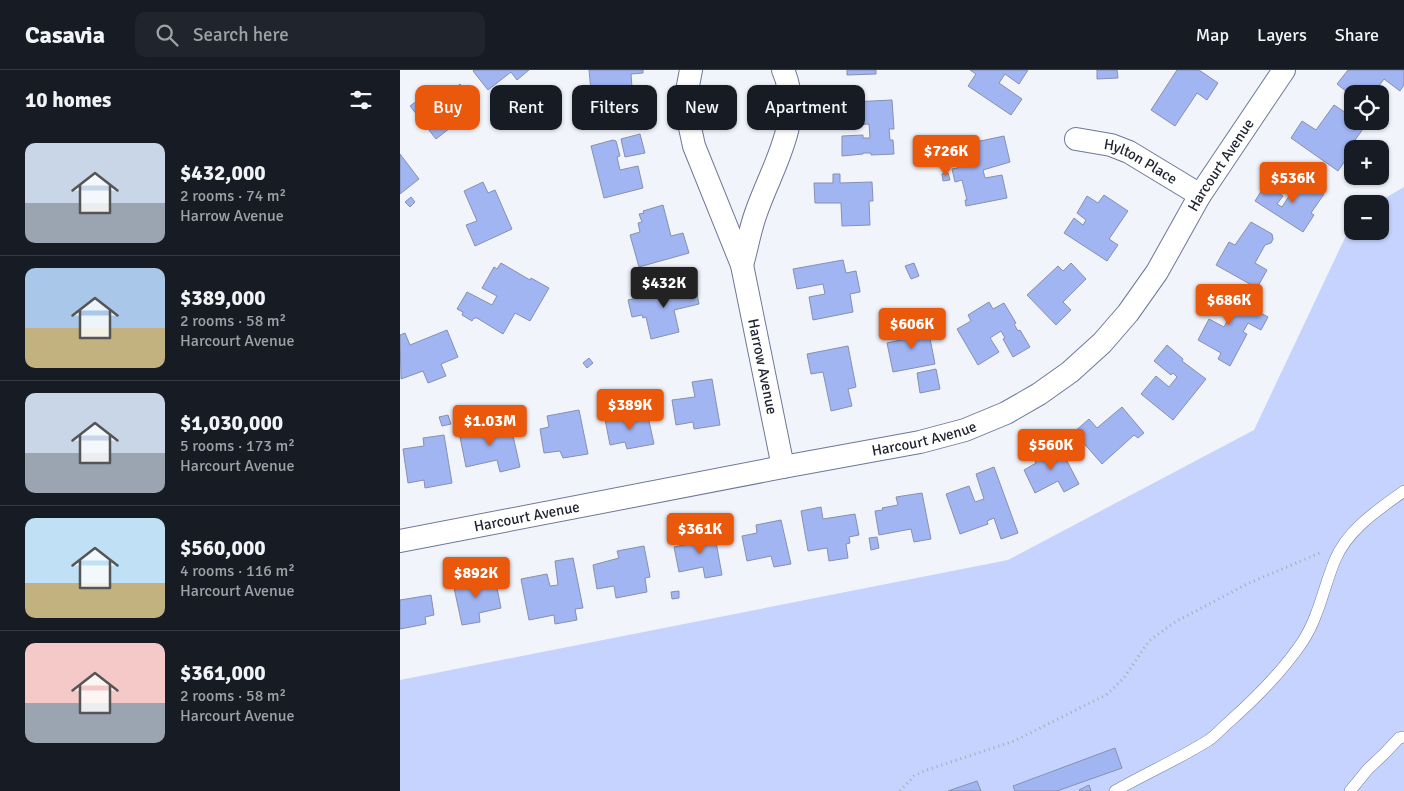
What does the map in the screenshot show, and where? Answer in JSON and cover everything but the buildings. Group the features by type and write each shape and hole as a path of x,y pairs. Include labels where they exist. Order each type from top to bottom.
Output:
{"street":[{"name":"Harrow Avenue","path":"690,70 686,96 694,146 742,265 784,467"},
{"name":"Harrow Avenue","path":"742,265 756,214 787,136 791,106 788,81 783,70"},
{"name":"Harcourt Avenue","path":"400,541 920,442 965,430 1006,413 1039,394 1070,372 1102,344 1128,313 1156,272 1200,195 1284,70"},
{"name":"Hylton Place","path":"1076,139 1111,145 1129,152 1200,195"}],"lane":[{"path":"1115,791 1210,739 1243,709 1284,667 1304,639 1322,599 1335,559 1345,541 1365,520 1404,491"},
{"path":"1350,791 1398,738 1404,737"}],"path":[{"path":"900,791 914,776 1014,741 1106,695 1123,679 1149,641 1175,622 1247,584 1345,541"}],"shaded area":[{"path":"1404,187 1404,791 400,791 400,680 1008,560 1254,430 1344,240 1389,240 1389,196"}]}
